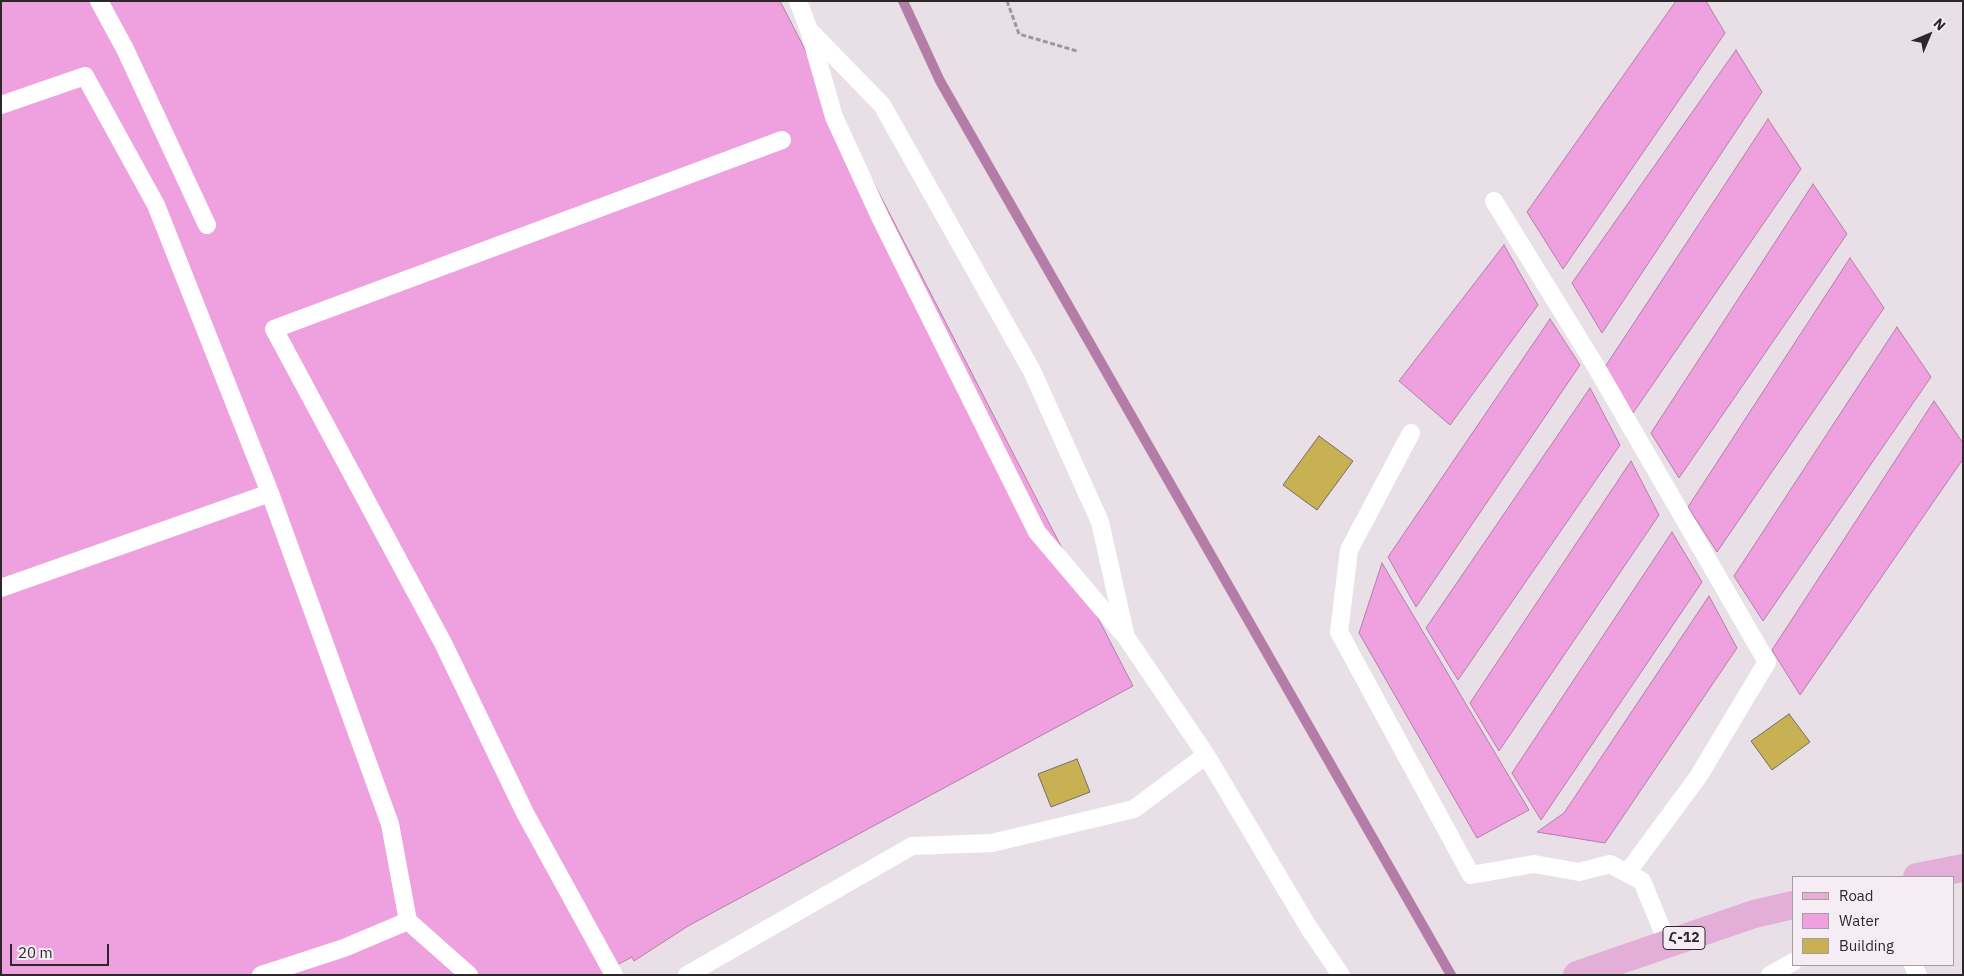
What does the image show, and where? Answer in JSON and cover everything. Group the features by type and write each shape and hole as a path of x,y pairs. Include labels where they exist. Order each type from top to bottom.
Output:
{"main road":[{"path":"1922,876 1963,868"},
{"name":"Հ-12","path":"1590,973 1754,914 1792,905"}],"lane":[{"path":"100,1 125,49 207,226"},
{"path":"798,1 809,30 834,117 880,217 1038,532 1126,637 1206,755 1309,928 1341,975"},
{"path":"809,30 882,105 1032,371 1100,522 1126,637"},
{"path":"1,106 85,76 156,205 270,493 390,824 408,921 469,975"},
{"path":"614,975 525,813 443,643 274,329 782,140"},
{"path":"1494,200 1595,365 1767,662 1698,777 1627,873"},
{"path":"1411,433 1349,550 1340,632 1472,875 1534,864 1579,872 1610,864 1642,881 1668,944"},
{"path":"1,588 270,493"},
{"path":"687,975 912,846 992,842 1134,809 1206,755"},
{"path":"261,975 344,948 408,921"},
{"path":"1770,975 1792,963"}],"path":[{"path":"1007,1 1019,34 1078,51"}],"water":[{"path":"1,1 780,1 1133,686 688,926 634,961 632,957 604,972 605,975 1,975"},
{"path":"1676,1 1706,1 1725,33 1563,269 1527,212"},
{"path":"1736,50 1762,92 1602,333 1572,283"},
{"path":"1768,119 1801,169 1633,413 1605,367"},
{"path":"1813,184 1847,234 1679,478 1651,433"},
{"path":"1504,245 1538,305 1450,425 1399,381"},
{"path":"1850,258 1884,308 1717,552 1688,507"},
{"path":"1550,319 1580,365 1416,607 1388,557"},
{"path":"1897,327 1931,377 1763,621 1734,576"},
{"path":"1590,388 1620,445 1458,680 1426,628"},
{"path":"1934,401 1963,443 1963,459 1800,695 1772,650"},
{"path":"1631,461 1659,515 1499,751 1470,703"},
{"path":"1672,532 1702,582 1541,820 1512,773"},
{"path":"1382,563 1529,810 1477,838 1359,633"},
{"path":"1709,596 1737,648 1605,843 1537,832 1564,813"}],"building":[{"path":"1319,436 1353,461 1317,510 1283,485"},
{"path":"1789,714 1810,742 1772,770 1751,741"},
{"path":"1077,759 1090,792 1051,807 1038,774"}],"waterway":[{"path":"903,1 940,81 1451,975"}]}
